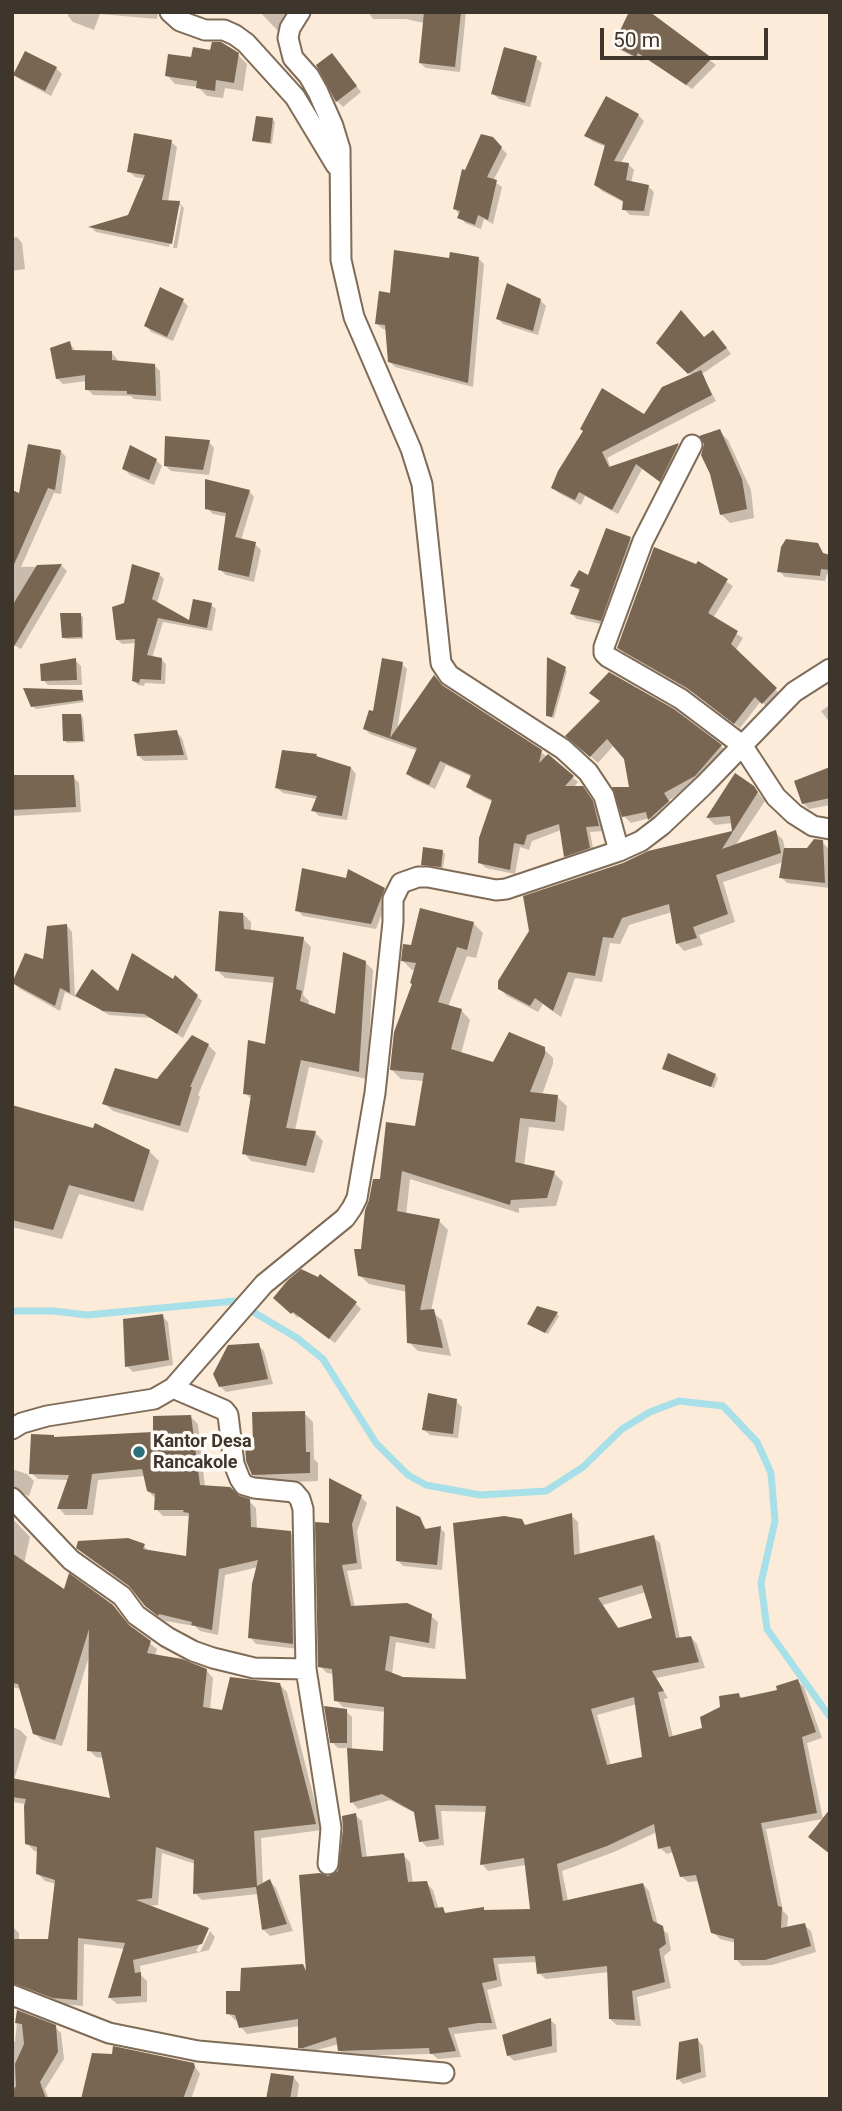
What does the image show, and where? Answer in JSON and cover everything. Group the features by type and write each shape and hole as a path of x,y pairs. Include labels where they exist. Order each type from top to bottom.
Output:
{"street":[{"path":"170,12 180,21 205,30 224,30 246,43 295,97 340,172"},
{"path":"300,12 290,28 288,38 293,58 309,76 333,126 340,149 341,260 354,317 411,449 422,484 441,663 449,675 563,749 588,772 604,796 619,851"},
{"path":"692,445 643,541 603,650 608,657 681,699 742,745 768,787 793,814 813,827 830,829"},
{"path":"12,1429 22,1423 47,1416 154,1399 173,1388 264,1283 345,1217 357,1198 375,1093 393,922 393,898 401,883 418,877 428,877 496,890 515,887 641,841 662,825 794,692 830,669"},
{"path":"173,1388 225,1410 228,1415 234,1464 244,1485 294,1492 300,1499 303,1509 306,1669 331,1828 328,1864"},
{"path":"12,1497 71,1560 122,1596 136,1615 167,1637 203,1655 254,1668 306,1669"},
{"path":"12,1995 109,2032 198,2051 444,2073"}],"building":[{"path":"424,12 461,12 455,67 419,63"},
{"path":"629,12 650,12 712,58 686,85 638,53 636,57 613,45"},
{"path":"212,42 221,42 239,53 234,83 216,80 215,91 196,88 197,81 165,76 168,54 191,57 193,47 210,50"},
{"path":"504,47 537,56 525,103 491,94"},
{"path":"25,51 57,67 45,91 13,75"},
{"path":"332,53 357,86 336,102 316,65"},
{"path":"606,96 639,114 614,161 629,163 626,180 649,185 644,211 622,210 623,201 594,185 605,145 584,136"},
{"path":"256,116 273,118 270,143 252,141"},
{"path":"134,133 172,140 162,200 180,201 172,244 88,227 128,215 145,175 127,172"},
{"path":"481,134 493,137 502,147 487,177 497,180 488,220 478,215 475,225 457,218 460,211 453,209 462,169 465,170"},
{"path":"394,250 449,258 450,252 479,257 468,383 388,362 385,325 375,324 379,291 390,293"},
{"path":"507,283 541,299 533,331 496,319"},
{"path":"160,287 184,299 167,337 144,326"},
{"path":"681,310 704,337 713,330 727,348 688,374 656,343"},
{"path":"70,341 72,350 112,351 112,360 155,364 156,396 127,394 127,391 85,390 85,375 56,379 50,348"},
{"path":"701,370 712,395 602,452 609,467 679,443 660,482 636,464 612,510 579,492 575,500 551,488 558,471 583,431 580,429 602,388 644,414 662,387"},
{"path":"720,429 742,479 747,509 720,515 710,474 701,455 704,444 699,436"},
{"path":"165,436 210,440 203,470 164,466"},
{"path":"28,444 61,450 55,490 48,488 12,569 12,490 19,493"},
{"path":"130,445 157,459 149,480 122,469"},
{"path":"205,479 250,490 235,537 256,542 249,577 218,570 226,513 205,509"},
{"path":"606,528 631,537 601,621 570,614 580,589 570,586 579,570 588,575"},
{"path":"786,539 818,543 823,553 830,555 830,570 821,569 820,576 777,572 781,547"},
{"path":"654,547 696,564 698,561 728,579 708,613 738,631 731,644 777,688 762,704 755,697 734,724 687,688 617,648"},
{"path":"62,564 12,650 12,606 37,565"},
{"path":"132,564 160,573 152,599 189,620 193,599 212,603 207,628 158,618 147,655 162,658 161,680 140,679 139,683 132,681 135,639 116,640 112,607 124,603"},
{"path":"60,613 81,613 82,637 62,638"},
{"path":"547,657 566,667 552,717 546,716"},
{"path":"76,658 77,680 41,681 40,664"},
{"path":"382,658 403,662 390,738 434,675 442,685 542,750 539,763 548,754 574,776 565,786 583,786 593,801 599,826 586,827 590,848 564,857 559,824 527,835 524,845 514,843 510,870 478,863 479,838 492,800 466,787 471,775 440,761 429,785 406,774 417,748 363,729 369,710 373,711"},
{"path":"609,672 674,709 722,745 695,776 664,793 669,801 648,820 646,812 622,817 612,787 629,787 624,759 607,739 590,757 565,736 600,701 589,693"},
{"path":"23,688 82,690 83,700 31,707"},
{"path":"62,714 81,714 83,741 63,741"},
{"path":"177,730 184,755 137,756 134,734"},
{"path":"282,750 317,754 316,756 351,767 342,816 311,811 317,796 275,788"},
{"path":"830,767 830,798 802,804 794,781"},
{"path":"735,773 758,792 722,849 776,830 781,853 716,875 728,914 693,927 697,938 676,944 669,904 622,918 613,938 603,937 595,976 568,972 553,1011 535,998 530,1006 498,989 498,981 529,931 523,896 623,863 648,851 732,831 730,816 706,818"},
{"path":"12,775 74,775 76,807 12,810"},
{"path":"814,839 823,840 825,883 779,878 784,848 807,848"},
{"path":"423,847 443,850 441,867 421,865"},
{"path":"302,868 346,878 348,869 385,888 371,924 295,911"},
{"path":"420,908 474,922 467,950 457,947 438,1002 462,1009 451,1049 493,1062 509,1032 545,1047 545,1054 530,1092 558,1095 555,1122 520,1118 515,1162 555,1171 547,1198 511,1200 510,1205 402,1171 397,1211 440,1219 420,1310 434,1309 443,1348 407,1343 405,1285 358,1276 354,1249 361,1249 365,1210 373,1179 380,1179 386,1122 415,1126 424,1073 390,1070 394,1032 412,984 410,983 416,963 401,961 403,944 411,945"},
{"path":"219,911 243,913 244,929 304,937 296,989 302,991 300,1001 335,1014 343,952 366,961 359,1072 301,1060 286,1128 316,1131 306,1166 242,1154 251,1095 243,1094 248,1040 265,1044 274,977 215,971"},
{"path":"67,924 70,993 60,988 55,1006 12,983 25,953 43,959 47,926"},
{"path":"132,953 173,979 175,975 198,995 177,1034 144,1014 103,1011 75,996 92,969 118,991"},
{"path":"192,1035 209,1044 190,1087 180,1126 102,1104 115,1068 157,1079"},
{"path":"668,1053 716,1074 711,1087 662,1069"},
{"path":"12,1105 93,1128 95,1123 150,1150 134,1202 69,1185 53,1230 12,1220"},
{"path":"301,1269 318,1277 320,1274 357,1302 329,1339 293,1312 291,1314 273,1298"},
{"path":"537,1306 558,1312 545,1333 527,1324"},
{"path":"163,1314 169,1360 125,1367 123,1319"},
{"path":"259,1343 268,1379 219,1387 213,1374 228,1345"},
{"path":"428,1393 457,1399 453,1434 422,1430"},
{"path":"305,1411 306,1452 310,1452 310,1473 252,1475 246,1461 245,1444 253,1444 252,1412"},
{"path":"191,1415 200,1485 230,1487 240,1496 250,1499 251,1527 291,1531 293,1644 248,1638 252,1584 258,1560 219,1569 212,1630 191,1625 192,1622 159,1614 158,1616 145,1606 129,1586 76,1548 78,1541 128,1538 145,1544 143,1549 186,1556 189,1513 183,1512 184,1510 154,1510 155,1494 147,1491 142,1469 92,1474 87,1509 57,1509 69,1475 29,1474 31,1434 54,1437 153,1432 153,1416"},
{"path":"329,1478 362,1495 352,1524 357,1563 342,1565 351,1606 407,1603 432,1614 429,1643 390,1636 385,1670 403,1677 466,1679 453,1523 504,1516 522,1519 525,1525 572,1513 574,1555 654,1535 676,1638 691,1636 699,1662 652,1671 664,1691 658,1692 669,1737 702,1728 700,1717 720,1707 719,1696 739,1693 740,1698 777,1690 776,1686 798,1679 816,1732 802,1737 817,1813 761,1823 778,1906 782,1907 781,1928 805,1923 811,1946 765,1960 734,1960 734,1939 711,1933 696,1875 680,1877 670,1846 658,1849 654,1824 607,1846 557,1864 563,1901 643,1883 653,1921 663,1926 666,1944 659,1949 665,1982 632,1991 635,2020 609,2019 607,1966 537,1974 535,1956 493,1958 497,1980 482,1983 492,2023 448,2028 456,2051 430,2054 429,2048 338,2051 336,2037 298,2048 298,2019 239,2028 235,2015 226,2014 226,1991 240,1991 241,1968 303,1964 306,1971 299,1875 320,1873 328,1876 338,1871 342,1816 356,1813 362,1857 404,1853 408,1882 427,1881 435,1908 443,1907 445,1913 484,1907 484,1910 530,1909 524,1858 480,1865 486,1806 435,1805 439,1839 419,1842 414,1812 382,1794 350,1803 347,1748 383,1751 384,1707 334,1701 332,1669 318,1667 315,1522 329,1523","holes":["642,1585 652,1618 618,1628 598,1598","634,1697 642,1757 607,1765 591,1709"]},
{"path":"396,1506 420,1517 425,1529 441,1526 437,1565 396,1561"},
{"path":"12,1553 64,1589 69,1573 113,1605 129,1625 151,1641 147,1653 182,1659 207,1669 203,1707 222,1710 230,1677 280,1683 316,1824 254,1831 257,1886 270,1879 287,1924 262,1930 256,1887 193,1894 194,1860 156,1847 152,1898 136,1900 209,1928 202,1944 133,1960 135,1973 141,1972 141,1996 108,1998 125,1943 78,1938 77,2000 53,1998 12,1983 12,1939 48,1939 55,1880 36,1874 37,1847 25,1844 26,1799 12,1797 12,1778 110,1798 101,1752 87,1751 89,1629 55,1740 33,1734 18,1684 12,1683"},
{"path":"324,1706 347,1709 347,1743 330,1743"},
{"path":"830,1809 830,1854 808,1837"},
{"path":"17,2010 56,2025 58,2052 40,2082 46,2099 12,2099 16,2086 15,2064 24,2044 22,2024 15,2023"},
{"path":"551,2018 552,2046 507,2056 502,2035"},
{"path":"698,2038 701,2072 676,2080 679,2042"},
{"path":"113,2046 194,2063 195,2067 183,2099 81,2099 92,2053 112,2054"},
{"path":"271,2073 294,2076 290,2099 266,2099"}],"waterway":[{"path":"12,1311 54,1311 87,1315 235,1301 297,1338 323,1359 376,1443 408,1475 426,1485 480,1495 546,1491 583,1467 622,1429 650,1412 679,1401 723,1406 757,1442 771,1473 775,1521 761,1583 767,1629 830,1717"}],"place":[{"name":"Kantor Desa Rancakole","path":"139,1452"}]}
